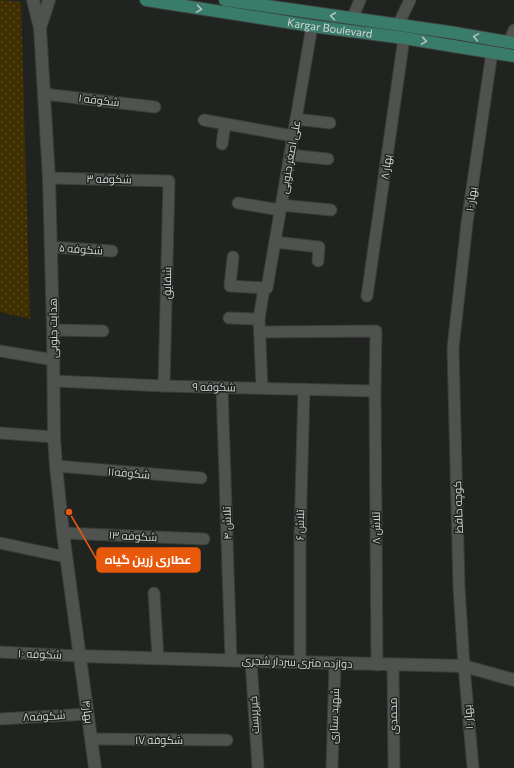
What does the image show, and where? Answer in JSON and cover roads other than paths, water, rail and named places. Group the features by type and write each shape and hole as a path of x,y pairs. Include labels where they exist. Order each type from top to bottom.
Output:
{"main road":[{"name":"Kargar Boulevard","path":"146,0 312,26 404,38 514,56"},
{"name":"Kargar Boulevard","path":"225,0 259,2 352,19 449,32 512,43"}],"street":[{"name":"هدایت جنوبی","path":"33,0 40,28 49,178 54,360 54,437 56,466 79,656"},
{"path":"40,28 49,0"},
{"path":"352,19 360,0"},
{"path":"398,25 410,0"},
{"name":"علی اصغر جنوبی","path":"262,388 259,319 275,242 312,26"},
{"path":"512,43 514,30"},
{"name":"بهار ۸","path":"367,296 404,38"},
{"name":"بهار ۱۰","path":"453,348 467,223 492,52"},
{"name":"شکوفه ۱","path":"44,94 155,107"},
{"path":"296,119 330,123"},
{"path":"204,120 293,136"},
{"path":"222,144 225,124"},
{"path":"290,155 328,159"},
{"name":"شکوفه ۳","path":"49,178 169,181"},
{"name":"شقایق","path":"164,386 169,181"},
{"path":"238,203 281,208 331,210"},
{"path":"275,242 319,247 318,261"},
{"name":"شکوفه ۵","path":"51,247 112,251"},
{"path":"233,257 230,286 265,291"},
{"path":"229,318 259,319"},
{"path":"53,330 103,331"},
{"name":"تلاش ۸","path":"260,332 376,331 375,390 378,665"},
{"name":"کوچه حافظ","path":"453,348 459,587 464,666"},
{"path":"0,351 54,360"},
{"name":"شکوفه ۹","path":"54,381 164,386 375,390"},
{"name":"تلاش ۴","path":"222,387 232,660"},
{"name":"تلاش ۶","path":"300,662 300,535 304,389"},
{"path":"0,432 54,437"},
{"name":"شکوفه۱۱","path":"56,466 201,478"},
{"name":"شکوفه ۱۳","path":"63,533 204,539"},
{"path":"0,544 66,556"},
{"path":"154,593 158,658"},
{"name":"شکوفه ۱۰","path":"0,652 79,656"},
{"name":"دوازده متری سردار شجری","path":"79,656 378,665 464,666 514,680"},
{"name":"بهار۴","path":"79,656 95,768"},
{"name":"خیرپرست","path":"251,661 258,768"},
{"name":"شهید ستاری","path":"332,768 335,663"},
{"name":"محمدی","path":"393,665 394,768"},
{"name":"بهار ۱۰","path":"464,666 473,768"},
{"name":"شکوفه۸","path":"0,719 88,714"},
{"name":"شکوفه ۱۷","path":"92,739 227,740"}],"place":[{"name":"عطاری زرین گیاه","path":"69,512"}]}
